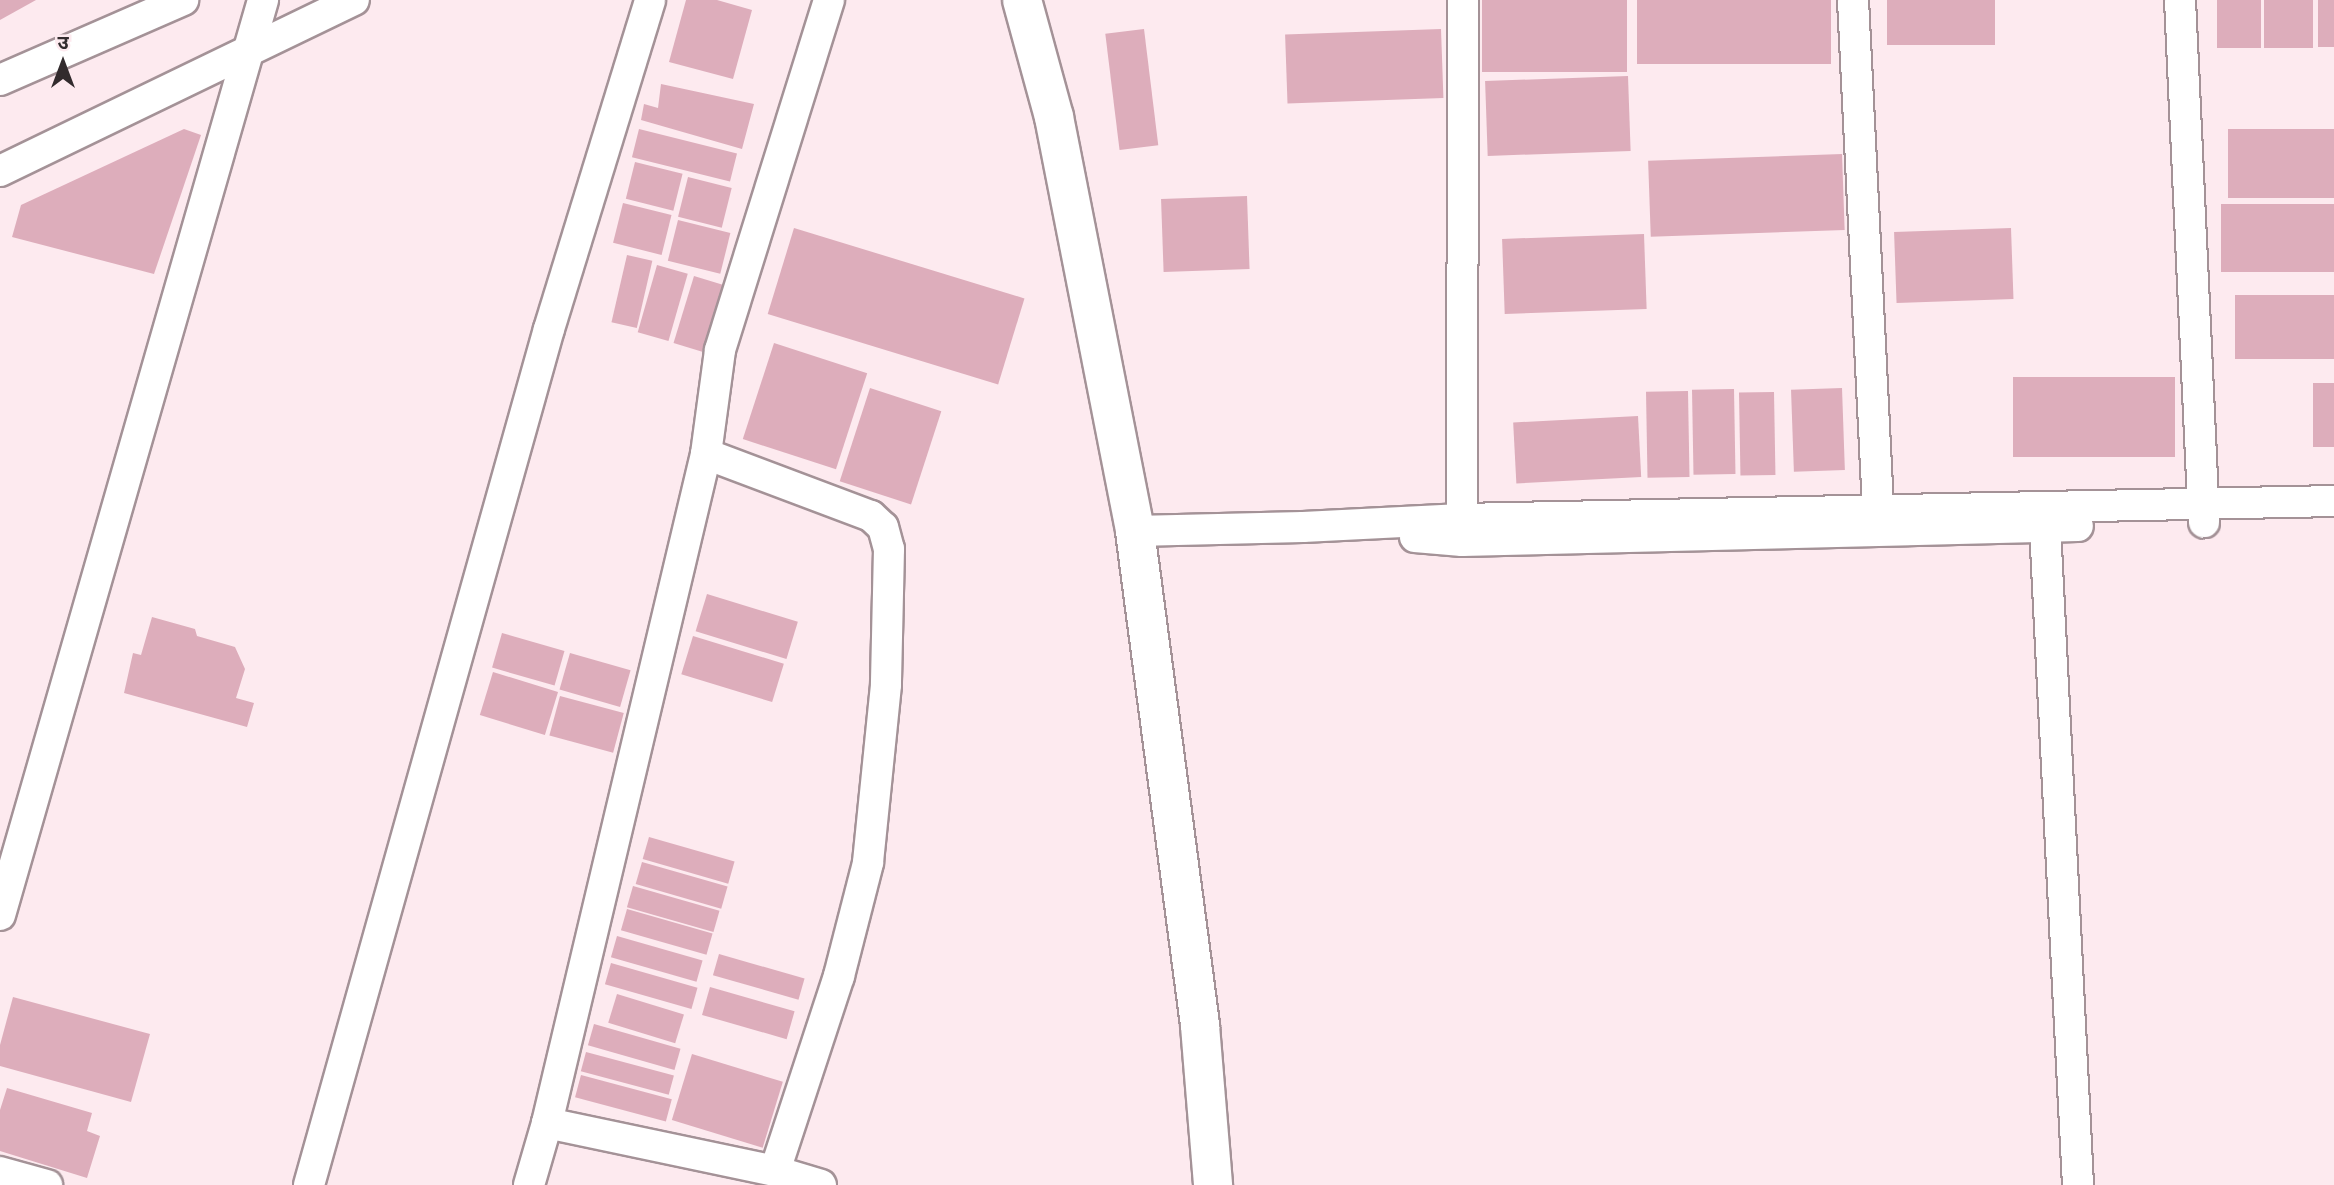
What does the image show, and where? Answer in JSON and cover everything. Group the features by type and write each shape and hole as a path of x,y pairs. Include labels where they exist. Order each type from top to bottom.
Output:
{"street":[{"path":"0,80 183,0"},
{"path":"0,915 263,0"},
{"path":"0,171 354,0"},
{"path":"309,1185 546,343 650,0"},
{"path":"529,1185 547,1123 706,454 720,350 829,0"},
{"path":"1022,0 1057,131 1135,531 1200,1026 1213,1185"},
{"path":"1462,530 1463,0"},
{"path":"1853,0 1878,522"},
{"path":"2180,0 2205,513"},
{"path":"706,454 862,512 883,527 889,549 886,685 868,863 839,976 775,1171"},
{"path":"1878,522 2045,527 2334,501"},
{"path":"1135,531 1303,527 1462,530 2205,513 2334,518"},
{"path":"2045,527 2078,1185"},
{"path":"547,1123 775,1171 821,1185"},
{"path":"0,1172 47,1185"}],"building":[{"path":"0,0 36,0 0,20"},
{"path":"686,0 717,0 752,10 733,79 669,62"},
{"path":"1482,0 1627,0 1627,72 1482,72"},
{"path":"1637,0 1831,0 1831,64 1637,64"},
{"path":"1887,0 1995,0 1995,45 1887,45"},
{"path":"2217,0 2261,0 2261,48 2217,48"},
{"path":"2264,0 2313,0 2313,48 2264,48"},
{"path":"2318,0 2334,0 2334,47 2318,47"},
{"path":"1144,29 1158,145 1120,150 1105,34"},
{"path":"1441,29 1443,98 1288,103 1285,34"},
{"path":"1628,76 1631,151 1488,156 1485,81"},
{"path":"661,84 754,104 742,149 641,120 644,104 658,108"},
{"path":"184,129 201,135 154,274 12,237 21,205"},
{"path":"639,129 737,153 730,182 632,157"},
{"path":"2228,129 2334,129 2334,198 2228,198"},
{"path":"1842,154 1845,230 1651,237 1648,161"},
{"path":"635,162 683,174 673,211 626,199"},
{"path":"688,177 732,188 722,228 678,217"},
{"path":"1247,196 1250,269 1164,272 1161,199"},
{"path":"623,203 672,215 662,255 613,243"},
{"path":"2221,204 2334,204 2334,272 2221,272"},
{"path":"678,220 730,233 720,274 668,261"},
{"path":"794,228 1024,298 998,385 768,314"},
{"path":"2011,228 2013,299 1897,303 1894,232"},
{"path":"1644,234 1647,309 1505,314 1502,239"},
{"path":"627,255 652,261 637,328 611,322"},
{"path":"657,265 688,274 668,341 638,332"},
{"path":"694,276 723,285 702,352 674,343"},
{"path":"2235,295 2334,295 2334,359 2235,359"},
{"path":"774,343 867,373 836,469 743,439"},
{"path":"2013,377 2175,377 2175,457 2013,457"},
{"path":"2313,383 2334,383 2334,447 2313,447"},
{"path":"870,388 941,411 911,504 840,481"},
{"path":"1842,388 1845,470 1794,472 1791,390"},
{"path":"1734,389 1735,474 1693,475 1692,390"},
{"path":"1688,391 1690,477 1648,478 1646,392"},
{"path":"1774,392 1775,475 1740,476 1739,393"},
{"path":"1638,416 1641,477 1516,483 1513,423"},
{"path":"707,594 798,622 786,659 696,631"},
{"path":"152,617 195,629 197,636 235,647 245,669 236,698 254,703 247,727 124,693 133,653 141,655"},
{"path":"502,633 564,651 555,686 492,668"},
{"path":"693,636 784,664 772,702 681,674"},
{"path":"570,653 631,670 620,707 560,690"},
{"path":"493,672 558,692 545,735 480,715"},
{"path":"560,696 624,713 613,753 549,736"},
{"path":"649,837 735,862 728,884 643,859"},
{"path":"642,862 728,887 721,909 636,884"},
{"path":"633,886 720,911 713,932 627,907"},
{"path":"627,909 713,934 706,955 621,930"},
{"path":"617,936 703,961 696,982 611,957"},
{"path":"719,954 805,979 798,1000 713,975"},
{"path":"611,963 698,988 691,1009 605,984"},
{"path":"710,987 795,1011 787,1039 702,1015"},
{"path":"617,994 684,1014 675,1043 608,1023"},
{"path":"13,997 150,1034 131,1102 0,1066 0,1045"},
{"path":"594,1024 681,1049 674,1070 588,1045"},
{"path":"586,1052 674,1076 669,1095 581,1071"},
{"path":"692,1054 783,1082 763,1148 672,1120"},
{"path":"581,1075 672,1099 666,1122 575,1097"},
{"path":"7,1088 92,1113 87,1131 100,1136 87,1178 0,1151 0,1110"}]}
